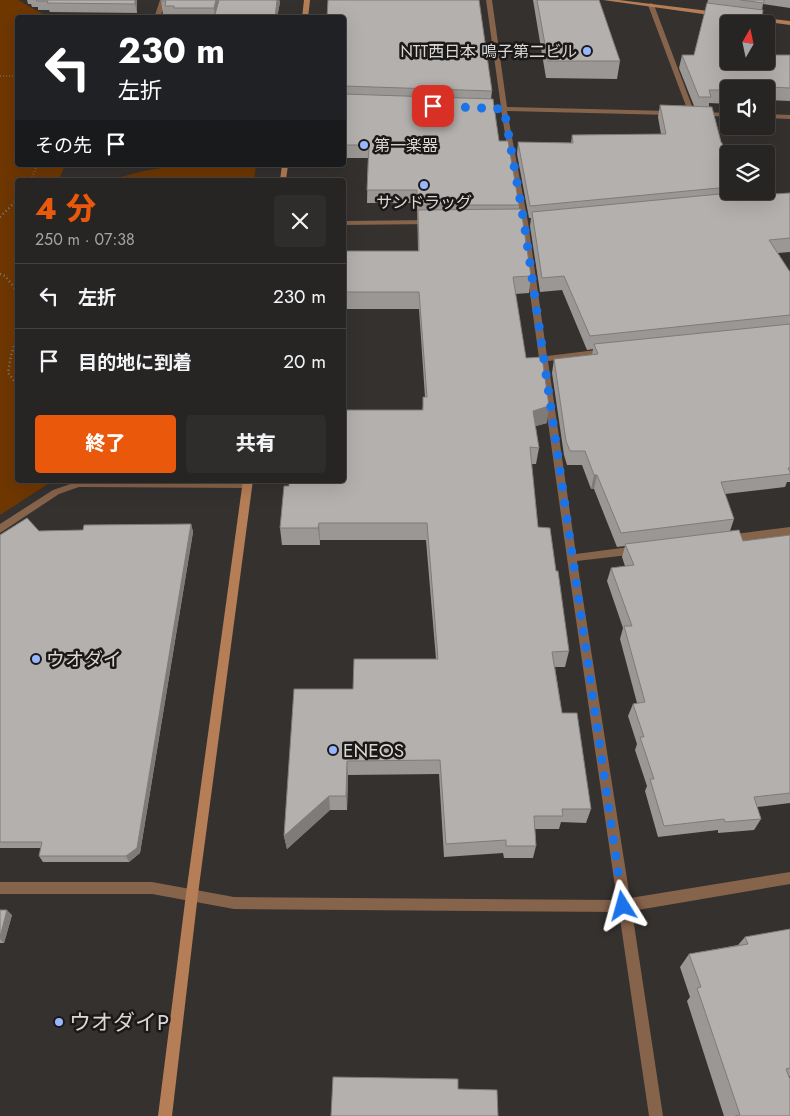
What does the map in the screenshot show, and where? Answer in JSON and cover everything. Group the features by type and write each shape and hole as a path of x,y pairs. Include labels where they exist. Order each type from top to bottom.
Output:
{"street":[{"path":"158,15 163,0"},
{"path":"305,15 307,0"},
{"path":"489,0 504,109 524,222 623,906 656,1116"},
{"path":"606,0 725,15"},
{"path":"651,5 692,114"},
{"path":"775,21 790,23"},
{"path":"476,108 720,115"},
{"path":"775,116 790,117"},
{"path":"515,222 533,221"},
{"path":"346,223 439,222"},
{"path":"543,359 615,351"},
{"path":"0,529 56,492 79,484 163,483"},
{"path":"165,1116 192,894 247,483"},
{"path":"714,540 790,531"},
{"path":"572,558 648,549"},
{"path":"0,888 152,888 234,903 623,906 790,878"}],"path":[{"path":"0,76 15,76"},
{"path":"0,217 15,202"},
{"path":"0,274 5,276 15,288"},
{"path":"15,342 10,355 8,374 15,382"}],"shaded area":[{"path":"0,0 18,0 44,15 15,15 15,167 64,167 60,178 15,178 15,483 49,483 0,515"},
{"path":"167,167 256,167 254,178 116,178"}],"building":[{"path":"37,0 135,0 135,4 47,3 48,1"},
{"path":"161,0 216,0 214,8 174,8 174,6 165,6 166,1"},
{"path":"219,0 277,0 275,15 215,15"},
{"path":"328,0 479,0 492,91 346,86 346,15 327,15"},
{"path":"537,0 599,0 620,61 548,61"},
{"path":"740,0 764,0 764,3"},
{"path":"707,3 763,10 762,15 720,15 720,70 775,70 775,55 790,55 790,88 775,87 775,80 720,80 720,90 709,90 711,97 699,97 682,55 694,55"},
{"path":"346,94 493,99 499,141 508,141 519,205 417,205 417,190 367,190 369,145 346,145"},
{"path":"660,105 712,107 723,145 720,145 720,188 530,206 518,142 573,143 572,135 666,134"},
{"path":"790,193 790,238 769,240 790,272 790,315 590,336 564,276 542,278 532,212 720,194 720,200 775,200 775,194"},
{"path":"521,209 531,276 513,277 526,358 542,357 549,406 533,411 539,448 530,447 538,527 550,528 569,651 552,652 562,713 577,713 591,809 562,809 563,816 534,816 536,846 506,846 506,840 446,844 440,760 347,761 346,796 329,796 284,836 294,689 353,689 354,659 438,659 427,523 319,523 318,528 280,528 284,486 289,486 289,483 346,483 346,410 423,410 423,397 427,397 419,292 346,292 346,251 419,251 418,210"},
{"path":"790,324 790,468 788,468 790,474 721,482 734,519 621,533 585,451 570,451 566,441 554,359 598,354 594,344"},
{"path":"27,518 39,531 83,530 84,525 191,524 137,848 126,856 39,856 42,842 0,842 0,535"},
{"path":"739,530 743,541 790,535 790,793 754,797 761,819 725,822 724,819 664,826 650,779 654,779 640,737 644,737 633,704 645,702 624,626 632,626 611,568 634,565 625,544"},
{"path":"0,910 7,910 0,937"},
{"path":"790,929 790,1068 786,1069 790,1079 790,1116 735,1116 740,1115 697,988 701,987 689,954 748,944 745,937"},
{"path":"333,1077 458,1079 458,1089 497,1090 498,1116 331,1116"}],"place":[{"name":"NTT西日本 鳴子第二ビル","path":"587,51"},
{"name":"第一楽器","path":"364,145"},
{"name":"サンドラッグ","path":"424,185"},
{"name":"ウオダイ","path":"36,659"},
{"name":"ENEOS","path":"333,750"},
{"name":"ウオダイP","path":"59,1022"}],"route":[{"path":"433,106 504,109 524,222 623,906"}]}
